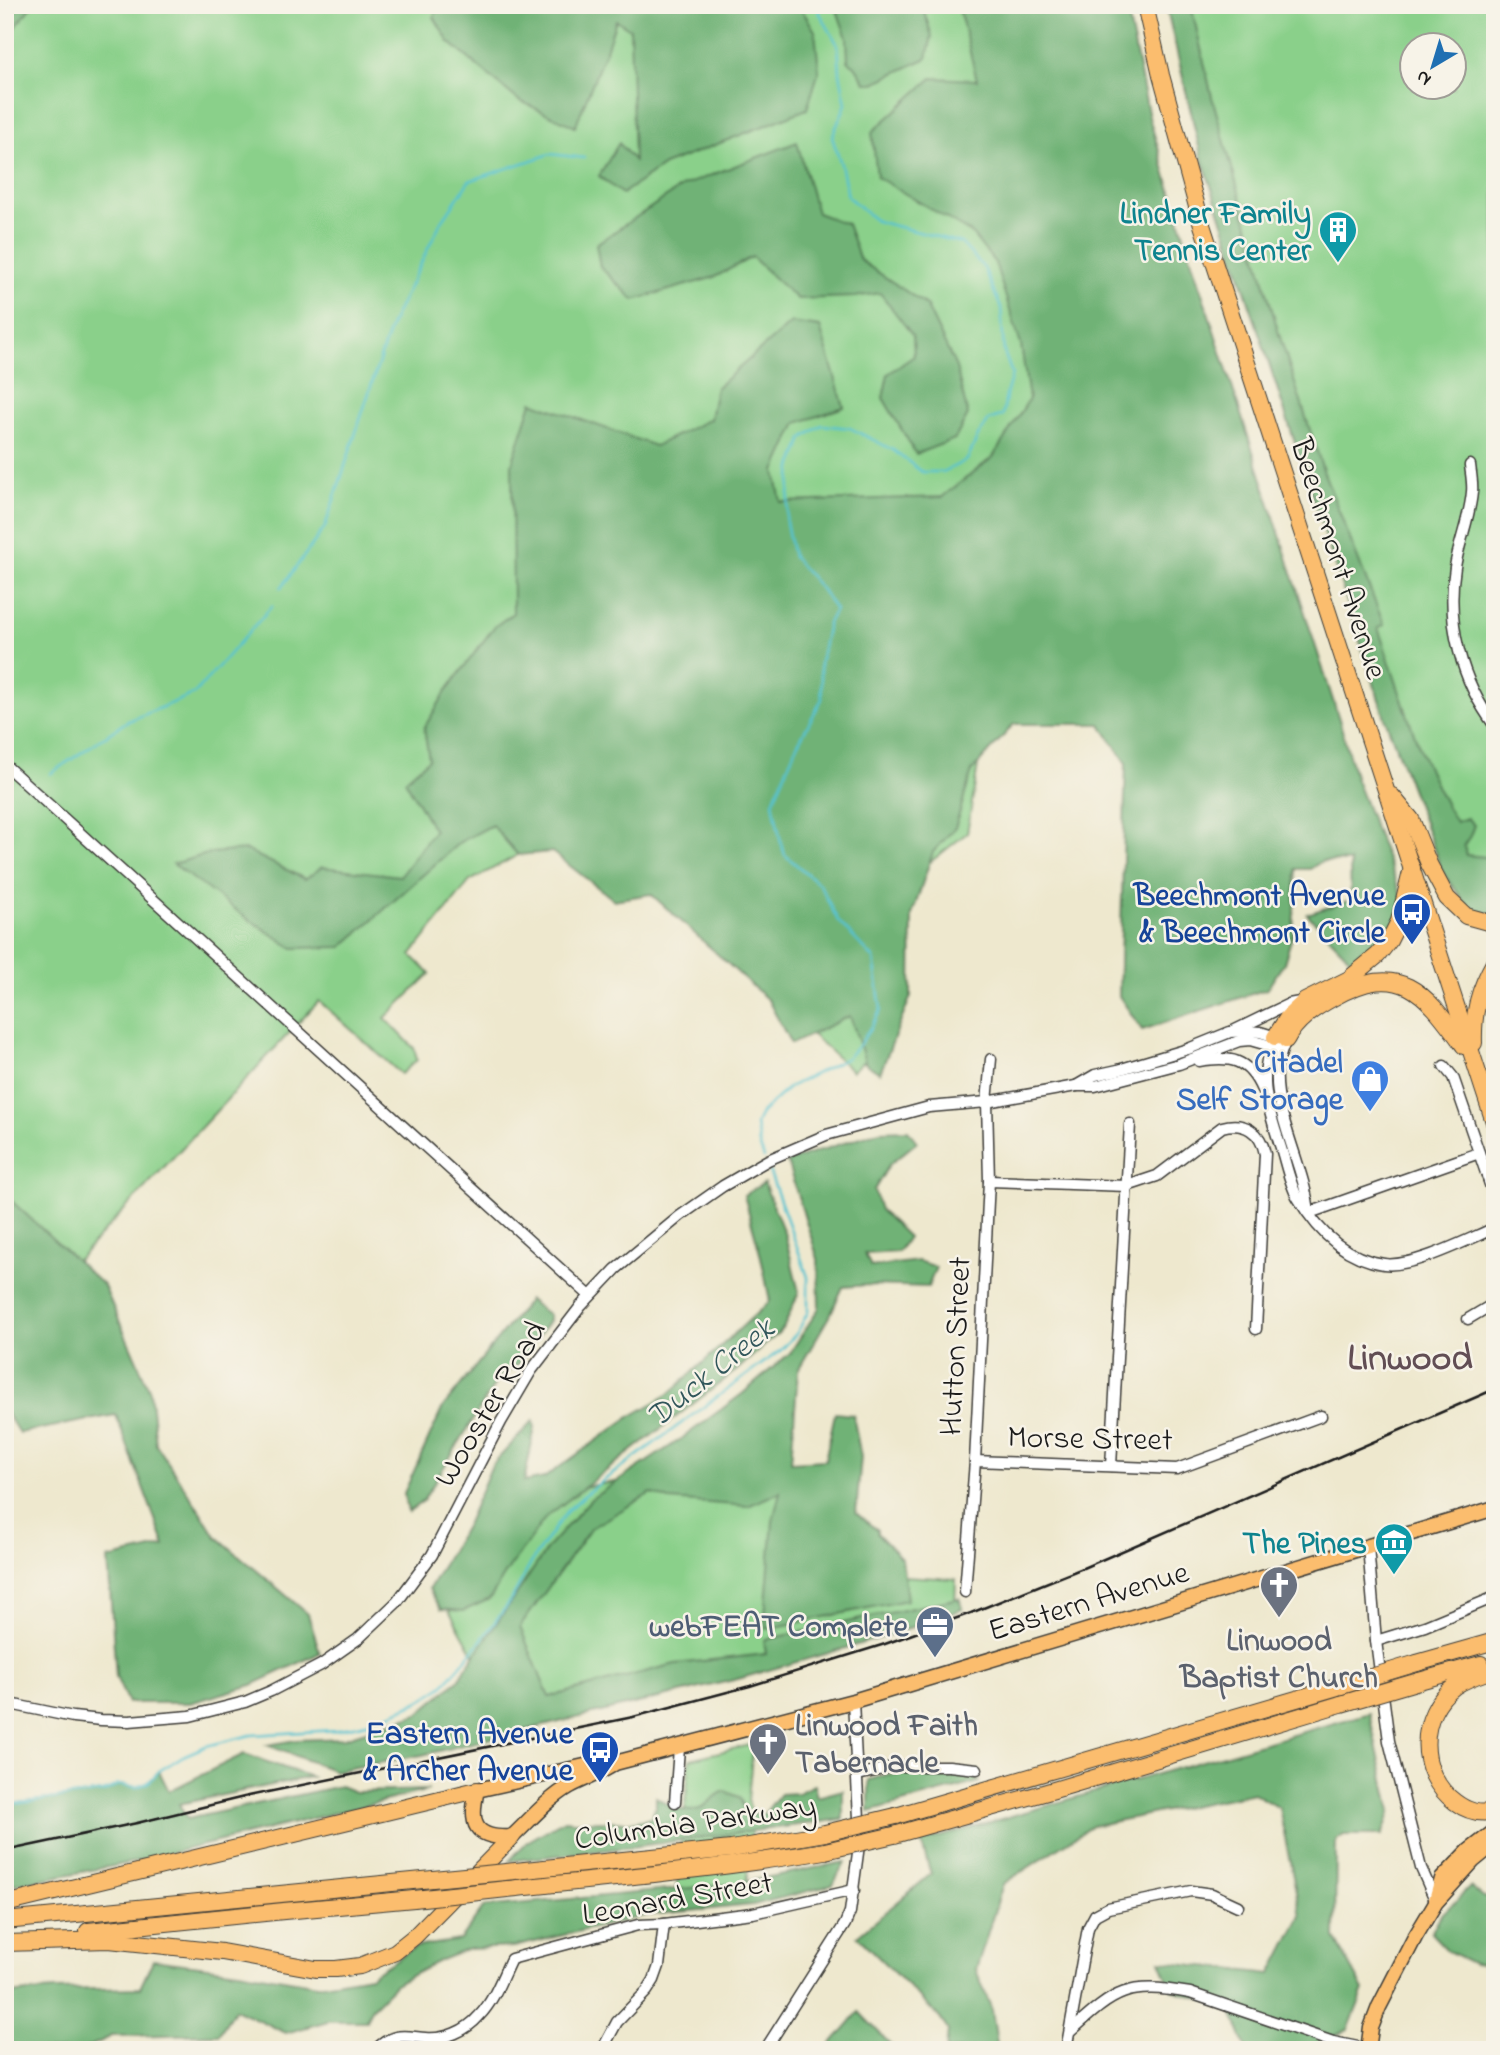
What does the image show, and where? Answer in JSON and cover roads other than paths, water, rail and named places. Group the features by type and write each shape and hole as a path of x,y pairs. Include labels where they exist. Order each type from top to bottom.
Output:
{"highway":[{"name":"Beechmont Avenue","path":"1145,5 1164,87 1202,225 1495,1125"},
{"path":"1385,788 1411,819 1429,864 1447,898 1466,916 1495,924"},
{"path":"1279,1043 1288,1017 1305,1001 1349,979 1378,956 1399,921 1412,867"},
{"path":"1474,1060 1473,1021 1480,992 1495,961"},
{"path":"1279,1043 1317,1007 1360,985 1380,981 1396,983 1421,994 1435,1006 1474,1060"},
{"name":"Columbia Parkway","path":"5,1920 731,1849 825,1833 896,1816 1495,1641"},
{"name":"Columbia Parkway","path":"5,1941 284,1910 716,1868 825,1851 894,1835 1066,1787 1495,1660"},
{"path":"1495,1669 1472,1677 1447,1693 1433,1712 1426,1738 1429,1765 1441,1789 1451,1799 1475,1813 1495,1811"},
{"path":"5,1904 477,1790"},
{"path":"5,1941 109,1940 222,1952 316,1969 360,1966 395,1952 415,1936 512,1837"}],"main road":[{"name":"Eastern Avenue","path":"615,1763 853,1701 1495,1508"},
{"path":"598,1763 615,1763 548,1800 512,1837 490,1837 476,1827 473,1807 477,1790 598,1763"},
{"path":"1436,1902 1442,1879 1469,1851 1495,1831"},
{"path":"1368,2049 1371,2028 1379,2007 1436,1902 1473,1861 1495,1843"}],"street":[{"path":"1470,465 1472,492 1453,585 1454,625 1457,645 1469,683 1495,726"},
{"path":"5,765 590,1296"},
{"path":"1230,1032 1289,1004 1305,1001"},
{"name":"Wooster Road","path":"1076,1086 1095,1074 1188,1049 1230,1032 1248,1031 1279,1043"},
{"name":"Wooster Road","path":"5,1703 101,1720 129,1721 190,1716 271,1691 340,1652 384,1615 417,1577 446,1531 470,1479 531,1371 590,1296 648,1241 740,1176 826,1135 929,1107 987,1102 1076,1086 1095,1086 1179,1065 1240,1041 1279,1043"},
{"path":"1266,1098 1264,1075 1279,1043"},
{"path":"1279,1043 1276,1074 1279,1095 1307,1194 1309,1213"},
{"path":"1179,1065 1221,1058 1230,1059 1251,1072 1266,1098 1297,1196 1321,1230 1346,1251 1385,1264 1399,1264 1416,1260 1495,1228"},
{"name":"Hutton Street","path":"965,1592 975,1461 989,1181 987,1102 992,1059"},
{"path":"1444,1066 1453,1077 1495,1199"},
{"path":"1111,1466 1129,1124"},
{"path":"989,1181 1127,1186 1157,1176 1225,1126 1244,1126 1255,1132 1265,1154 1256,1329"},
{"path":"1309,1213 1479,1153"},
{"path":"1468,1319 1495,1303"},
{"name":"Morse Street","path":"975,1461 1177,1469 1321,1416"},
{"path":"1368,1546 1376,1641 1389,1741 1421,1868 1436,1902"},
{"path":"1376,1641 1425,1626 1495,1597"},
{"path":"765,2050 850,1912 860,1838 853,1701"},
{"path":"675,1801 679,1748"},
{"path":"858,1775 895,1766 977,1769"},
{"name":"Leonard Street","path":"375,2050 383,2042 401,2035 434,2038 448,2036 469,2026 485,2009 510,1959 638,1925 753,1913 854,1890"},
{"path":"1066,2050 1088,1928 1090,1921 1101,1910 1191,1891 1212,1894 1238,1906"},
{"path":"602,2050 617,2022 654,1980 659,1966 664,1924"},
{"path":"1071,2031 1112,1996 1138,1989 1171,1990 1190,1993 1333,2042 1368,2049"}],"waterway":[{"name":"Duck Creek","path":"764,1158 756,1124 762,1112 789,1087 847,1058 861,1043 881,1010 874,959 838,921 820,885 785,855 773,802 795,749 822,699 820,663 828,623 835,610 822,590 793,557 786,522 792,467 803,438 822,425 850,428 893,450 922,472 943,472 967,460 989,420 1003,415 1012,374 1004,352 1001,308 984,268 961,243 876,221 848,197 832,137 846,104 838,45 815,5"},
{"path":"281,588 325,527 392,322 440,224 469,181 550,154 584,158"},
{"path":"50,774 126,722 194,694 272,606"},
{"name":"Duck Creek","path":"5,1805 103,1792 118,1785 137,1787 148,1783 159,1771 183,1756 206,1746 251,1735 336,1730 375,1721 420,1701 444,1685 509,1603 534,1558 566,1512 588,1492 781,1350 797,1333 808,1312 808,1277 767,1165"}],"railway":[{"path":"5,1851 244,1797 633,1717 750,1686 885,1644 971,1613 1083,1568 1495,1389"}],"place":[{"name":"Lindner Family Tennis Center","path":"1338,264"},
{"name":"Beechmont Avenue & Beechmont Circle","path":"1412,946"},
{"name":"Citadel Self Storage","path":"1370,1113"},
{"name":"The Pines","path":"1394,1576"},
{"name":"Linwood Baptist Church","path":"1279,1619"},
{"name":"webFEAT Complete","path":"935,1659"},
{"name":"Linwood Faith Tabernacle","path":"768,1776"},
{"name":"Eastern Avenue & Archer Avenue","path":"600,1784"}],"district":[{"name":"Linwood","path":"1410,1356"}]}
